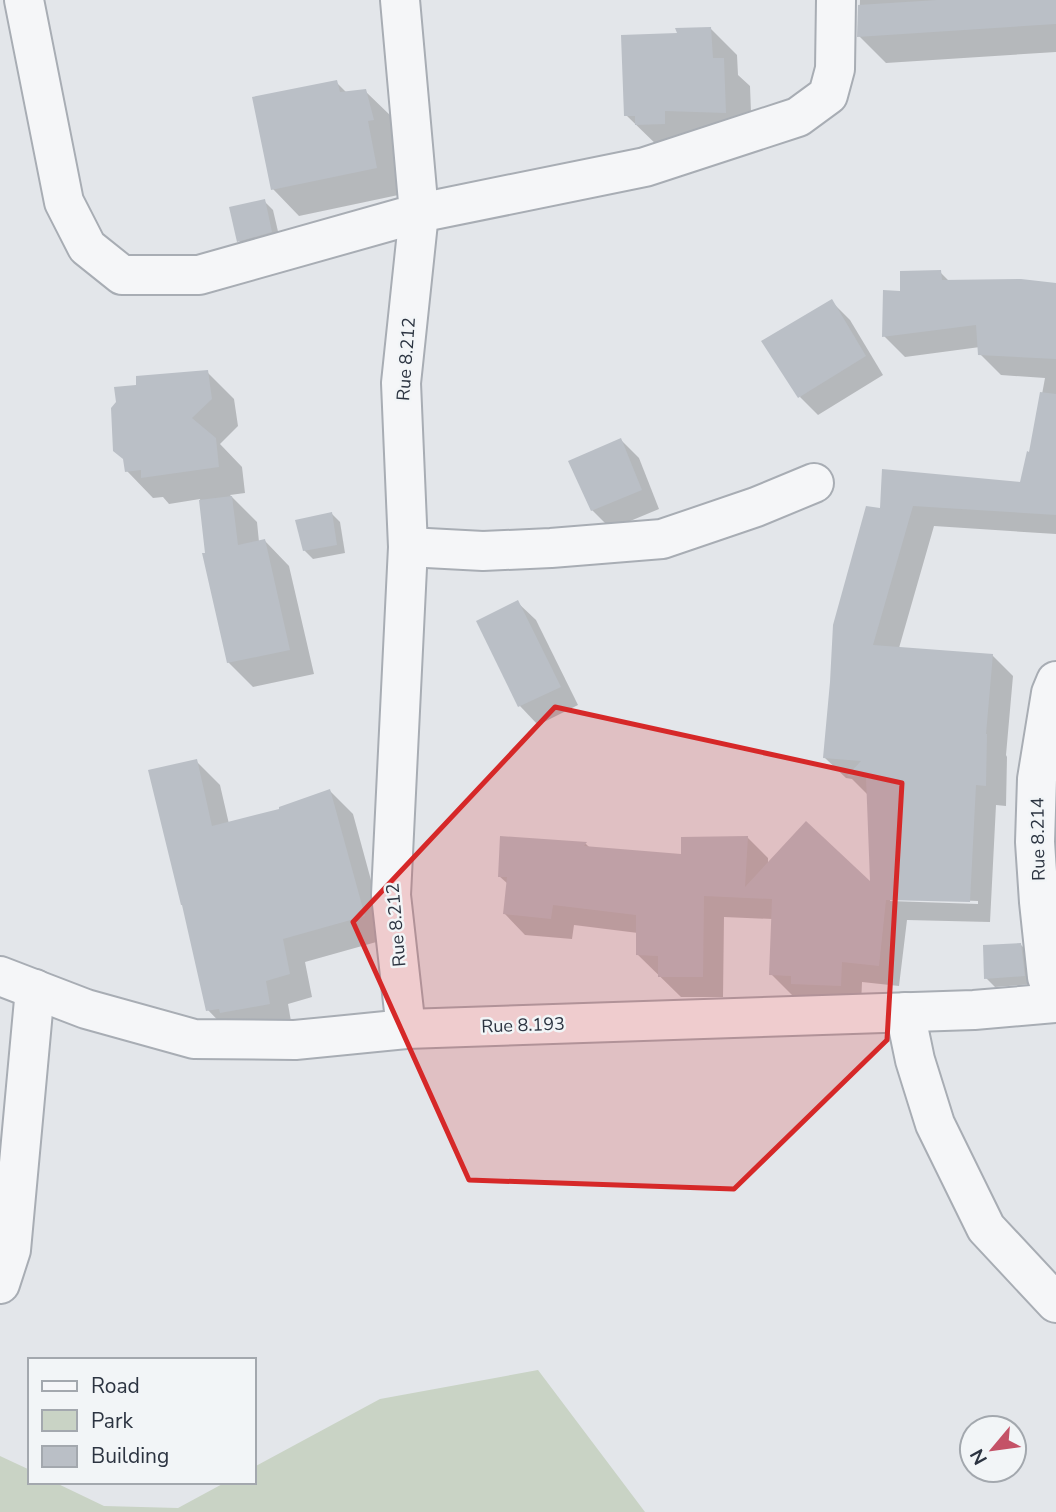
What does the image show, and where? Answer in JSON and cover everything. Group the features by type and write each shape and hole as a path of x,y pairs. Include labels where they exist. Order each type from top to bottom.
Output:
{"street":[{"path":"24,0 64,202 87,247 122,275 199,275 419,213 645,167 798,117 828,95 835,69 836,0"},
{"name":"Rue 8.212","path":"400,0 419,213 401,383 408,547 391,895 406,1029"},
{"path":"408,547 483,551 662,539 756,507 814,483"},
{"name":"Rue 8.214","path":"1056,681 1051,694 1037,779 1035,842 1047,977 1056,996"},
{"path":"0,1284 11,1250 17,983"},
{"name":"Rue 8.193","path":"17,983 86,1009 194,1038 295,1040 406,1029 974,1010 1056,1003"},
{"path":"905,1012 915,1060 935,1124 986,1228 1056,1303"}],"highlighted area":[{"path":"555,707 902,783 887,1040 734,1189 469,1180 353,922"}],"green space":[{"path":"538,1370 645,1512 0,1512 0,1456 28,1469 28,1484 58,1484 104,1506 178,1508 222,1484 256,1484 256,1466 380,1399"}],"building":[{"path":"937,0 1056,0 1056,24 857,37 858,5"},
{"path":"711,27 713,58 724,58 726,113 665,111 665,124 635,125 635,116 624,116 621,35 677,33 675,28"},
{"path":"337,80 340,92 366,89 374,120 368,121 377,168 271,190 252,97"},
{"path":"265,199 272,232 237,242 229,207"},
{"path":"941,270 942,280 1021,279 1056,283 1056,359 978,355 976,325 882,337 883,290 900,291 900,271"},
{"path":"832,299 866,356 798,398 761,341"},
{"path":"208,370 212,399 192,418 216,438 219,467 141,478 141,470 125,472 123,459 113,451 111,408 116,402 114,387 136,385 136,376"},
{"path":"1040,392 1056,394 1056,515 913,506 873,645 993,654 986,734 986,786 976,785 970,902 886,900 879,966 842,962 841,986 791,984 791,976 769,975 772,899 704,896 703,977 658,977 658,956 636,955 636,915 553,905 551,919 503,914 507,877 498,877 500,836 587,842 584,846 681,854 681,837 748,836 745,887 806,821 870,881 866,777 847,776 861,761 823,758 833,625 866,506 880,508 882,469 1020,482 1027,451 1029,452"},
{"path":"621,438 642,490 591,511 568,461"},
{"path":"232,496 238,545 265,539 290,650 227,663 202,553 205,553 199,500"},
{"path":"332,512 337,545 303,551 295,520"},
{"path":"518,600 561,687 518,707 476,621"},
{"path":"197,759 212,826 279,809 330,789 365,916 283,939 290,974 266,981 270,1004 220,1013 219,1009 206,1011 148,770"},
{"path":"1021,943 1025,976 984,979 983,945"}]}
